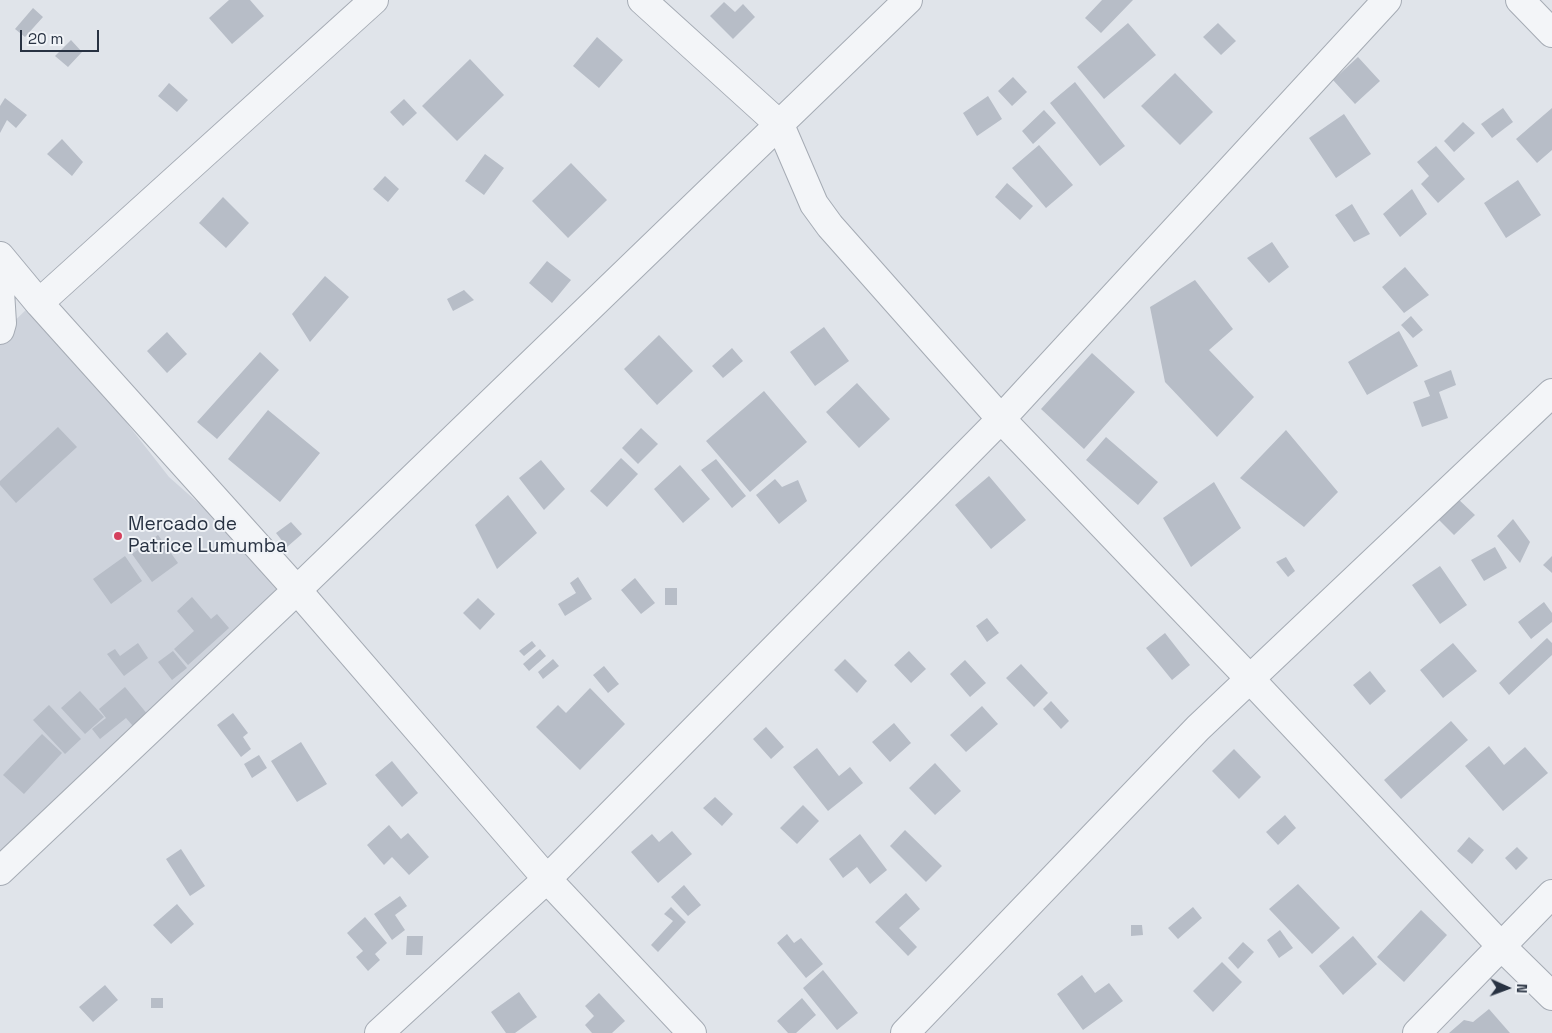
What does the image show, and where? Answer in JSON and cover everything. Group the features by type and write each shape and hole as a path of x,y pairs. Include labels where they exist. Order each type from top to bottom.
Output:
{"street":[{"path":"39,303 374,0"},
{"path":"642,0 780,125 814,204 830,226 1001,419 1251,680 1502,947 1552,996"},
{"path":"0,871 297,590 908,0"},
{"path":"380,1033 547,879 1001,419 1387,0"},
{"path":"1520,0 1552,33"},
{"path":"0,256 39,303 297,590 547,879 692,1033"},
{"path":"0,291 2,323 0,330"},
{"path":"905,1033 1198,728 1251,680 1552,393"},
{"path":"1417,1033 1552,894"}],"shaded area":[{"name":"Mercado de Patrice Lumumba","path":"33,303 169,477 301,594 0,882 0,335"}],"building":[{"path":"229,0 250,0 264,16 232,44 209,18"},
{"path":"1102,0 1133,0 1101,33 1085,18"},
{"path":"724,2 735,12 743,4 755,17 733,39 710,16"},
{"path":"33,8 43,17 25,37 15,29"},
{"path":"1128,23 1156,55 1104,99 1077,67"},
{"path":"1218,23 1236,41 1221,55 1203,37"},
{"path":"597,37 623,60 599,88 573,66"},
{"path":"71,40 82,52 68,67 55,56"},
{"path":"1358,57 1380,81 1355,104 1333,80"},
{"path":"470,59 504,95 457,141 422,106"},
{"path":"1175,73 1213,112 1180,145 1141,106"},
{"path":"1013,77 1027,92 1012,106 998,91"},
{"path":"1075,82 1125,146 1100,166 1050,103"},
{"path":"169,83 188,100 177,112 158,96"},
{"path":"988,96 1002,119 977,136 963,113"},
{"path":"5,98 27,115 16,128 7,120 0,133 0,106"},
{"path":"404,99 417,113 403,126 390,112"},
{"path":"1503,108 1513,122 1492,138 1481,124"},
{"path":"1552,108 1552,150 1537,163 1516,139"},
{"path":"1044,110 1056,123 1033,144 1022,131"},
{"path":"1344,114 1371,154 1336,178 1309,138"},
{"path":"1463,122 1475,133 1454,152 1444,141"},
{"path":"62,139 83,162 72,176 47,154"},
{"path":"1039,145 1073,185 1046,208 1012,168"},
{"path":"1436,146 1465,179 1438,203 1421,184 1429,176 1417,162"},
{"path":"485,154 504,168 484,195 465,181"},
{"path":"571,163 607,200 568,238 532,201"},
{"path":"385,176 399,189 388,202 373,189"},
{"path":"1518,180 1541,215 1506,238 1484,203"},
{"path":"1007,183 1033,206 1020,220 995,197"},
{"path":"1412,189 1427,214 1400,237 1383,214"},
{"path":"223,197 249,223 226,248 199,223"},
{"path":"1352,204 1370,234 1354,242 1335,215"},
{"path":"1272,242 1289,267 1269,283 1247,258"},
{"path":"547,261 571,280 552,303 529,283"},
{"path":"1405,267 1429,295 1404,313 1382,287"},
{"path":"325,276 349,297 310,342 292,314"},
{"path":"1195,280 1233,329 1209,350 1254,397 1217,437 1165,382 1150,307"},
{"path":"464,290 474,300 453,311 447,299"},
{"path":"1411,316 1423,330 1413,338 1401,325"},
{"path":"824,327 849,361 815,386 790,352"},
{"path":"1399,331 1418,366 1367,395 1348,362"},
{"path":"167,332 187,354 167,373 147,351"},
{"path":"659,335 693,371 657,405 624,369"},
{"path":"732,348 743,361 723,378 712,366"},
{"path":"260,352 279,370 217,439 197,422"},
{"path":"1092,353 1135,392 1084,449 1041,409"},
{"path":"1451,370 1456,385 1439,392 1448,418 1422,427 1413,402 1430,396 1424,381"},
{"path":"857,383 890,419 859,448 826,412"},
{"path":"764,391 807,442 750,492 706,441"},
{"path":"268,410 320,453 280,502 228,459"},
{"path":"58,427 77,447 16,503 0,485 0,481"},
{"path":"641,428 658,444 638,464 622,448"},
{"path":"1286,430 1338,492 1304,527 1240,478"},
{"path":"1106,437 1158,482 1138,505 1086,460"},
{"path":"621,458 638,474 607,507 590,491"},
{"path":"716,459 746,496 732,508 701,470"},
{"path":"541,460 565,489 544,510 519,478"},
{"path":"680,465 710,499 683,523 654,489"},
{"path":"989,476 1026,520 991,549 955,505"},
{"path":"775,479 782,487 798,480 807,501 779,524 756,495"},
{"path":"1214,482 1241,528 1191,567 1163,518"},
{"path":"508,495 537,533 497,569 475,525"},
{"path":"1456,497 1475,515 1454,535 1436,517"},
{"path":"1513,519 1530,542 1520,563 1497,536"},
{"path":"291,522 302,534 287,547 276,533"},
{"path":"158,535 178,563 152,582 132,554"},
{"path":"1495,547 1507,568 1484,581 1471,560"},
{"path":"125,556 142,581 111,604 93,579"},
{"path":"1552,556 1552,573 1543,565"},
{"path":"1286,557 1295,571 1288,577 1276,562"},
{"path":"1440,566 1467,605 1440,624 1412,585"},
{"path":"578,577 592,599 565,616 558,604 576,593 570,583"},
{"path":"635,578 655,603 641,614 621,590"},
{"path":"665,588 677,588 677,605 665,605"},
{"path":"192,597 211,619 217,614 229,628 188,665 174,649 194,631 177,611"},
{"path":"478,598 495,614 480,630 463,613"},
{"path":"1544,602 1552,613 1552,622 1531,639 1518,622"},
{"path":"987,618 999,633 987,642 976,626"},
{"path":"1165,633 1190,665 1172,680 1146,648"},
{"path":"1547,638 1552,643 1552,655 1509,695 1499,683"},
{"path":"532,641 536,646 524,656 519,651"},
{"path":"138,643 148,658 124,676 107,654 115,649 120,656"},
{"path":"1453,643 1477,671 1443,698 1420,670"},
{"path":"540,649 546,656 529,671 523,664"},
{"path":"173,651 187,668 172,680 158,662"},
{"path":"909,651 926,669 911,683 894,665"},
{"path":"553,659 559,666 543,679 538,672"},
{"path":"845,659 867,681 857,693 834,670"},
{"path":"965,660 986,683 970,697 950,674"},
{"path":"1021,664 1048,693 1034,707 1006,678"},
{"path":"604,666 619,684 608,693 593,675"},
{"path":"1370,671 1386,691 1370,705 1353,685"},
{"path":"125,687 153,721 139,733 126,718 100,739 92,729 106,718 99,709"},
{"path":"590,688 625,724 580,770 536,727 558,705 566,713"},
{"path":"80,691 104,717 85,734 61,708"},
{"path":"1051,701 1069,721 1061,729 1043,709"},
{"path":"49,705 81,739 65,754 33,720"},
{"path":"982,706 998,724 966,752 950,735"},
{"path":"233,713 248,733 243,737 251,749 241,757 217,725"},
{"path":"1451,721 1468,740 1401,799 1384,780"},
{"path":"894,723 911,743 890,762 872,742"},
{"path":"766,727 784,747 771,759 753,739"},
{"path":"42,734 62,753 24,794 3,775"},
{"path":"301,742 327,784 297,802 271,761"},
{"path":"1489,746 1504,765 1525,747 1548,773 1503,811 1465,766"},
{"path":"817,748 839,776 850,767 863,783 828,811 793,767"},
{"path":"1234,749 1261,777 1239,799 1212,771"},
{"path":"259,755 267,768 252,778 244,764"},
{"path":"392,761 418,793 402,807 375,775"},
{"path":"935,763 961,791 935,815 909,788"},
{"path":"715,797 733,814 722,826 703,808"},
{"path":"803,805 819,821 797,844 780,828"},
{"path":"1285,815 1296,828 1278,845 1266,832"},
{"path":"389,825 401,839 408,833 429,857 409,875 392,857 384,865 367,845"},
{"path":"905,830 942,866 926,882 890,846"},
{"path":"672,831 692,854 658,883 631,852 652,834 659,842"},
{"path":"860,834 887,870 870,884 857,867 843,878 829,859"},
{"path":"1469,837 1484,850 1472,864 1457,851"},
{"path":"1517,847 1528,858 1516,870 1505,858"},
{"path":"181,849 205,886 190,896 166,859"},
{"path":"1298,884 1340,928 1312,954 1269,909"},
{"path":"684,885 701,905 688,916 671,897"},
{"path":"906,893 920,909 899,928 917,947 908,956 875,922"},
{"path":"400,896 407,906 395,915 405,930 392,940 374,914"},
{"path":"177,904 194,924 171,944 153,925"},
{"path":"671,907 686,922 658,952 651,945 673,921 664,914"},
{"path":"1193,907 1202,918 1178,939 1168,928"},
{"path":"1421,910 1447,935 1404,982 1377,957"},
{"path":"365,917 387,943 375,954 380,960 368,971 356,957 363,951 347,933"},
{"path":"1131,925 1142,925 1143,935 1131,936"},
{"path":"1280,930 1293,948 1279,958 1267,940"},
{"path":"787,934 794,943 801,938 823,964 806,978 777,943"},
{"path":"407,936 423,936 422,955 406,955"},
{"path":"1353,936 1377,964 1343,995 1319,966"},
{"path":"1243,942 1254,952 1238,969 1228,958"},
{"path":"1222,962 1242,982 1213,1012 1193,991"},
{"path":"823,970 858,1013 837,1030 803,988"},
{"path":"1082,975 1095,993 1109,983 1123,1001 1083,1030 1057,994"},
{"path":"105,985 118,1000 93,1022 79,1007"},
{"path":"519,992 537,1017 515,1033 506,1033 491,1012"},
{"path":"599,993 625,1021 612,1033 592,1033 585,1025 594,1016 585,1006"},
{"path":"151,998 163,998 163,1008 151,1008"},
{"path":"802,998 816,1015 796,1033 788,1033 777,1021"},
{"path":"1489,1009 1510,1033 1449,1033 1464,1020 1473,1022"}],"place":[{"name":"Mercado de Patrice Lumumba","path":"118,536"}]}
